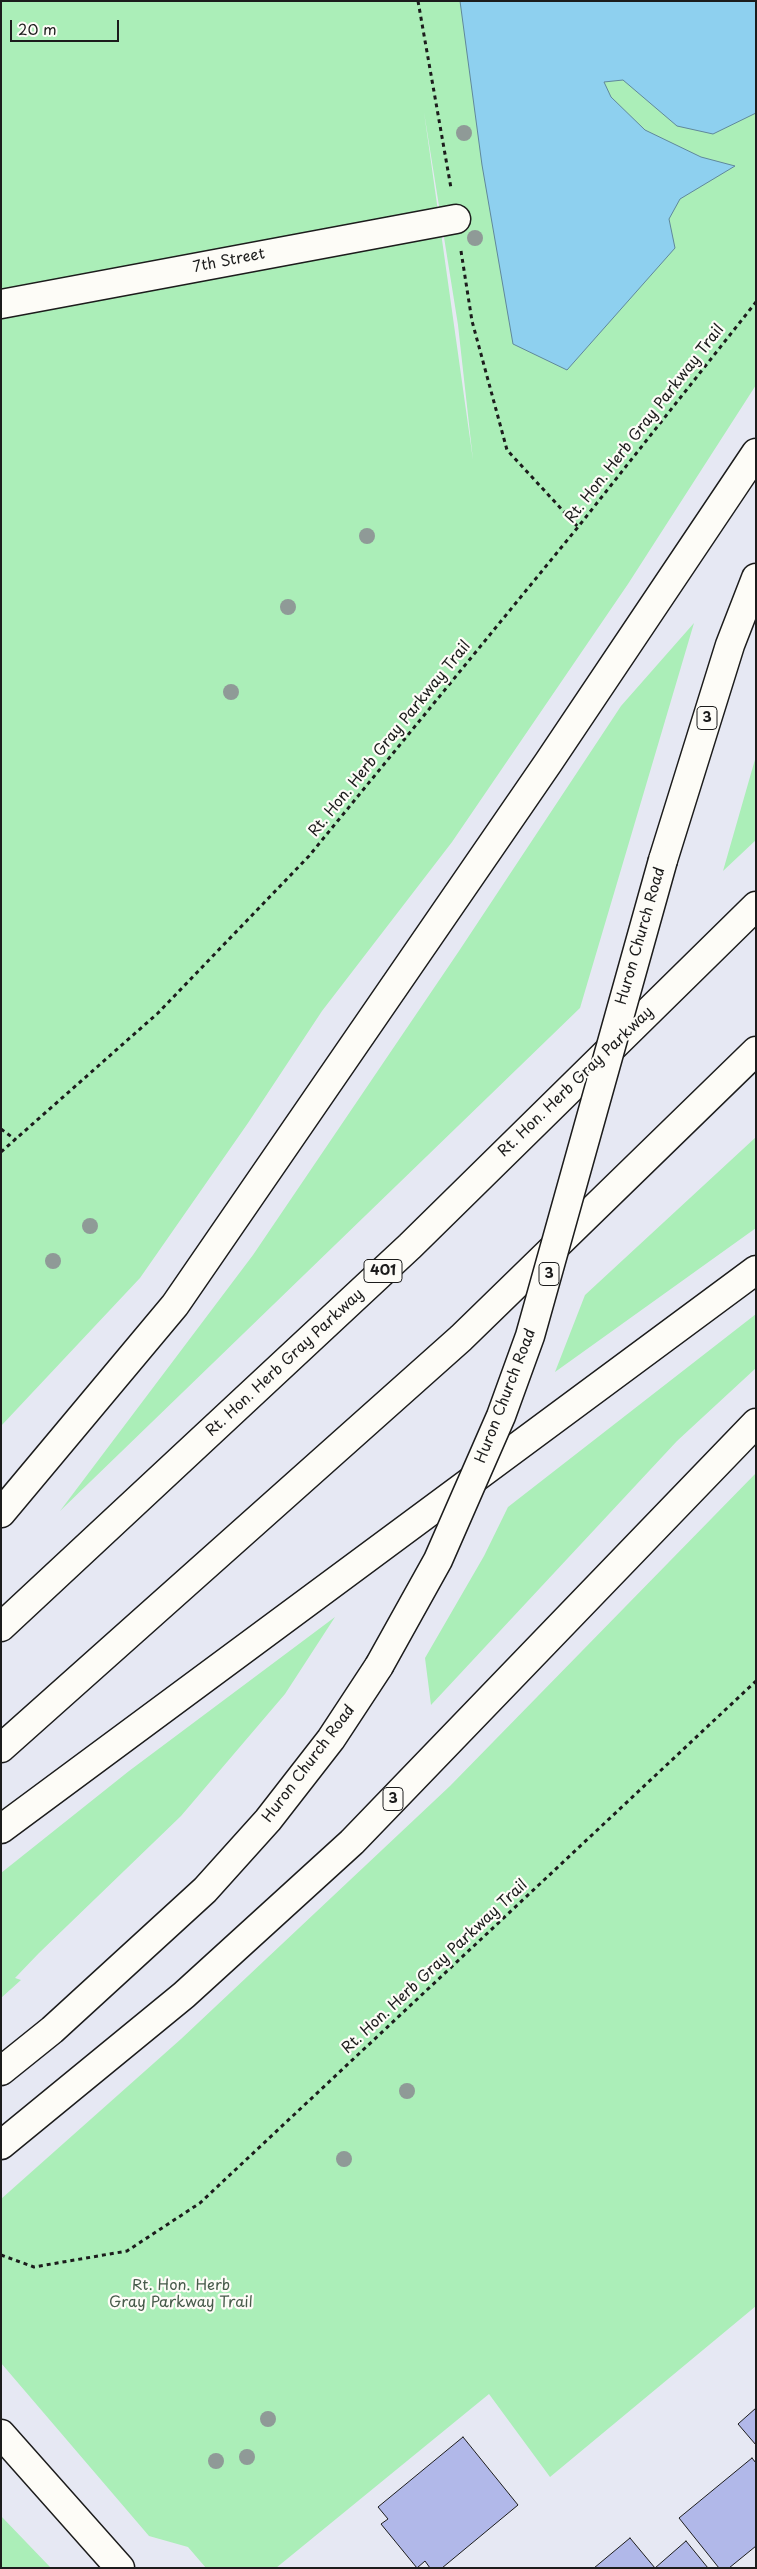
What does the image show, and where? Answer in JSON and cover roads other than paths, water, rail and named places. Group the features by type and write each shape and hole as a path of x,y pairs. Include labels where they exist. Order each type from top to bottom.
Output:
{"main road":[{"name":"7th Street","path":"1,304 456,219"},
{"path":"1,1512 175,1305 548,763 756,453"},
{"name":"Huron Church Road","path":"1,2071 52,2030 205,1890 268,1820 331,1739 378,1666 438,1560 501,1416 530,1336 663,860 730,645 756,578"},
{"name":"Rt. Hon. Herb Gray Parkway","path":"1,1627 410,1246 756,906"},
{"path":"1,1748 461,1338 756,1051"},
{"path":"1,1829 756,1270"},
{"name":"3","path":"1,2145 184,1995 345,1848 756,1423"},
{"path":"1,2434 120,2568"}],"water":[{"path":"460,1 756,1 756,113 713,134 677,126 623,80 604,82 611,97 645,130 701,157 735,166 680,199 669,219 675,248 567,370 513,344 482,165"}],"park label":[{"name":"Rt. Hon. Herb Gray Parkway Trail","path":"181,2294"}]}
